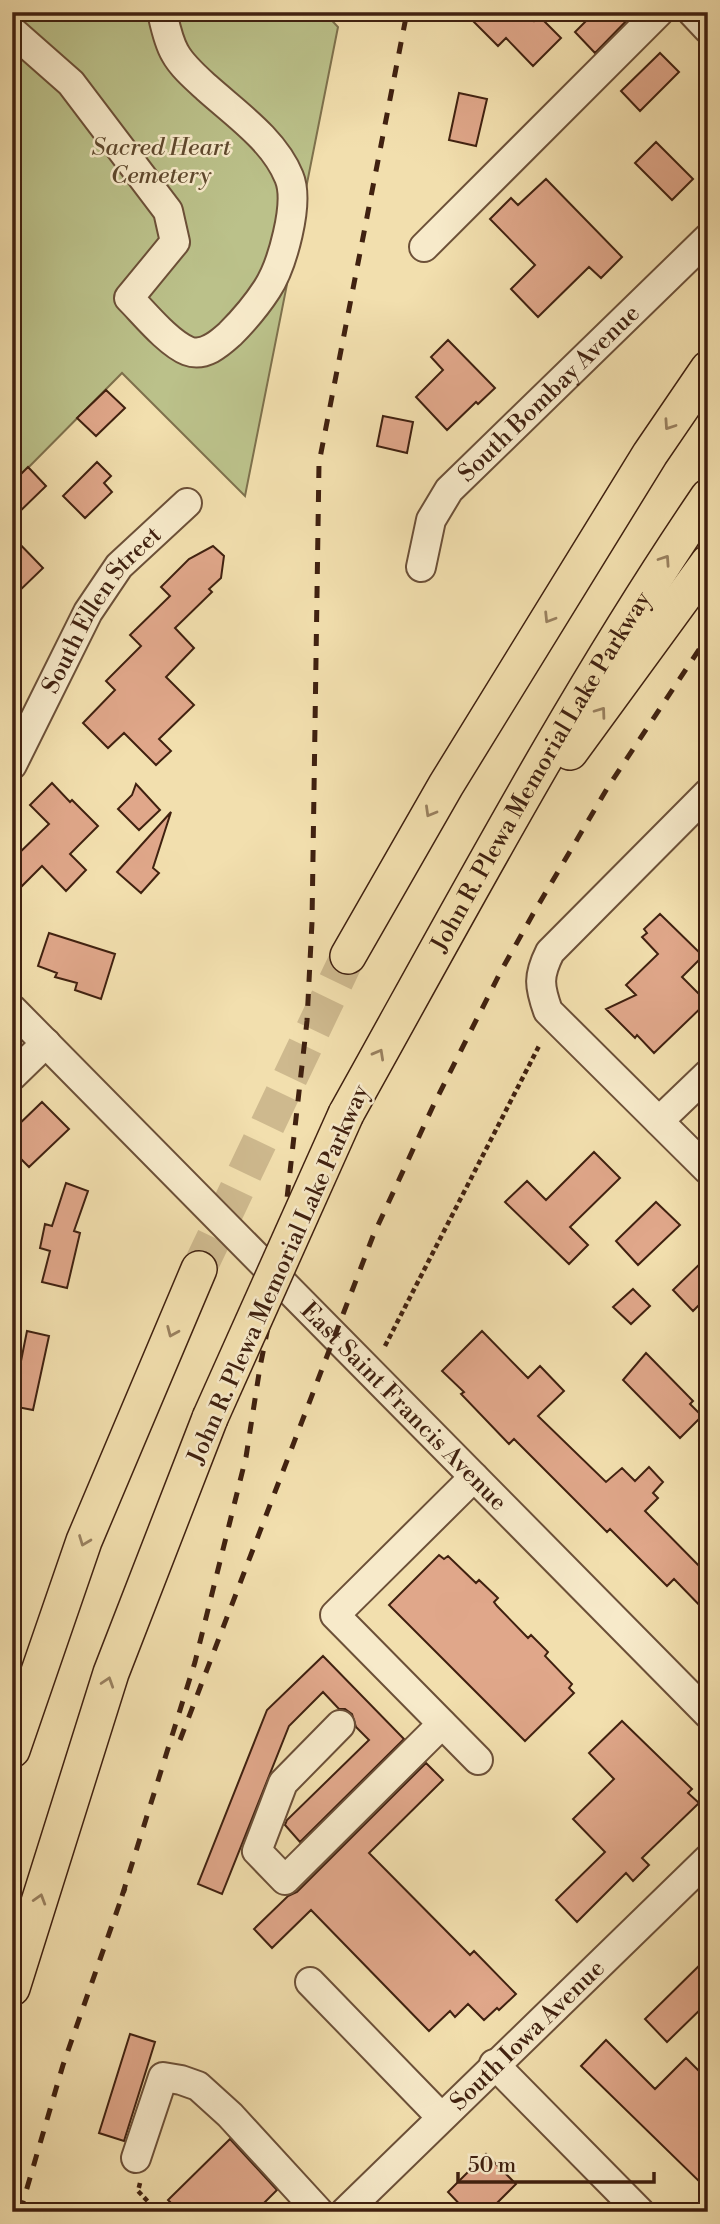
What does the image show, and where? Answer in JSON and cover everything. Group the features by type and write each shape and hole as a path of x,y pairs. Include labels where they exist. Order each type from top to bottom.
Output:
{"main road":[{"path":"348,956 453,774 650,454 707,369"},
{"name":"John R. Plewa Memorial Lake Parkway","path":"12,1987 111,1673 210,1418 346,1114 585,690 660,568 708,497"},
{"path":"510,821 582,739 708,563"},
{"path":"12,1750 84,1541 199,1269"}],"street":[{"path":"12,31 72,83 168,211 175,243 129,298 169,337 188,351 203,352 217,345 248,317 269,286 283,250 292,210 291,180 279,159 257,133 196,77 175,53 162,12"},
{"path":"424,247 659,12"},
{"path":"692,12 708,29"},
{"name":"South Bombay Avenue","path":"421,567 430,520 449,490 708,238"},
{"name":"South Ellen Street","path":"12,765 88,612 119,566 187,503"},
{"path":"708,793 562,937 541,968 540,989 548,1011 708,1170"},
{"name":"East Saint Francis Avenue","path":"12,1009 708,1714"},
{"path":"12,1076 46,1043"},
{"path":"660,1122 708,1074"},
{"path":"474,1477 335,1615 478,1760"},
{"path":"340,1726 283,1783 257,1851 285,1880 442,1724"},
{"name":"South Iowa Avenue","path":"345,2212 708,1859"},
{"path":"310,1982 441,2117"},
{"path":"495,2064 640,2212"},
{"path":"136,2158 163,2077 181,2080 198,2086 230,2115 319,2212"}],"path":[{"path":"385,1346 539,1046"},
{"path":"136,2158 141,2175 138,2191 158,2212"}],"green space":[{"name":"Sacred Heart Cemetery","path":"12,12 324,12 338,27 245,496 122,373 12,484"}],"building":[{"path":"484,12 525,12 534,21 539,16 561,38 533,66 506,38 498,46 474,22"},
{"path":"595,12 635,12 595,53 575,32"},
{"path":"660,53 679,72 640,111 621,91"},
{"path":"459,93 487,99 476,146 449,140"},
{"path":"656,142 693,179 672,200 635,163"},
{"path":"546,179 622,257 601,278 589,267 538,317 511,289 535,265 490,219 511,198 518,205"},
{"path":"448,340 495,388 447,430 416,397 443,370 431,357"},
{"path":"106,390 125,408 96,436 77,418"},
{"path":"383,416 413,422 407,453 377,446"},
{"path":"97,462 111,476 104,483 112,492 85,518 63,496"},
{"path":"28,467 46,486 12,519 12,483"},
{"path":"12,536 43,568 12,598"},
{"path":"213,546 224,556 221,578 209,589 212,592 175,628 194,648 166,677 194,705 159,739 171,751 156,765 124,733 108,748 83,723 115,690 106,681 141,646 130,635 170,596 161,587 189,559"},
{"path":"52,783 98,826 70,854 86,870 66,891 42,866 12,896 12,860 49,824 30,805"},
{"path":"136,784 160,810 139,830 118,809 132,795"},
{"path":"171,812 153,868 159,873 141,893 117,872"},
{"path":"660,914 703,956 682,977 707,1002 654,1053 606,1009 636,995 626,985 658,954 642,937 647,933 644,929"},
{"path":"49,933 115,954 101,999 75,990 77,983 55,977 57,973 38,966"},
{"path":"42,1102 69,1129 29,1167 12,1150 12,1131"},
{"path":"594,1152 620,1178 570,1227 588,1245 569,1264 505,1202 527,1181 546,1200"},
{"path":"66,1183 88,1191 74,1231 80,1233 67,1288 42,1282 50,1251 40,1248 45,1224 52,1226"},
{"path":"656,1202 680,1225 638,1265 616,1241"},
{"path":"708,1256 708,1296 693,1311 673,1290"},
{"path":"633,1289 650,1306 631,1324 613,1307"},
{"path":"27,1331 49,1336 33,1410 12,1406"},
{"path":"482,1331 528,1378 540,1366 564,1391 538,1416 606,1482 622,1468 635,1481 649,1467 663,1482 653,1493 658,1498 645,1511 708,1575 708,1614 674,1579 667,1586 610,1529 607,1532 514,1439 509,1444 442,1371"},
{"path":"646,1353 693,1401 690,1404 702,1416 680,1438 623,1380"},
{"path":"439,1555 444,1559 448,1556 476,1583 479,1580 498,1598 494,1602 497,1606 528,1638 531,1635 548,1652 545,1656 572,1684 569,1688 574,1693 525,1741 389,1605"},
{"path":"323,1656 404,1739 300,1842 285,1825 287,1820 369,1740 356,1727 352,1714 345,1709 339,1709 323,1692 289,1726 222,1894 198,1884 267,1710"},
{"path":"622,1721 692,1789 688,1793 699,1803 642,1858 649,1865 633,1881 626,1873 577,1922 556,1900 605,1852 573,1819 614,1779 589,1753"},
{"path":"426,1763 443,1780 369,1853 470,1955 474,1951 516,1994 484,2020 468,2004 455,2017 450,2011 429,2031 311,1910 272,1948 254,1929 288,1896 297,1892"},
{"path":"708,1957 708,2002 667,2042 645,2019"},
{"path":"130,2034 155,2042 124,2141 99,2133"},
{"path":"606,2040 655,2089 686,2058 708,2080 708,2190 581,2066"},
{"path":"230,2139 277,2190 255,2212 180,2212 168,2200"},
{"path":"486,2154 516,2184 488,2212 467,2212 448,2192"}],"tunnel":[{"path":"199,1269 348,956"}],"railway":[{"path":"122,1896 195,1662 246,1457 278,1278 307,1021 312,922 319,463 407,12"},
{"path":"180,1740 373,1236 434,1104 533,914 608,787 708,636"},
{"path":"20,2212 63,2065 125,1888"}]}
